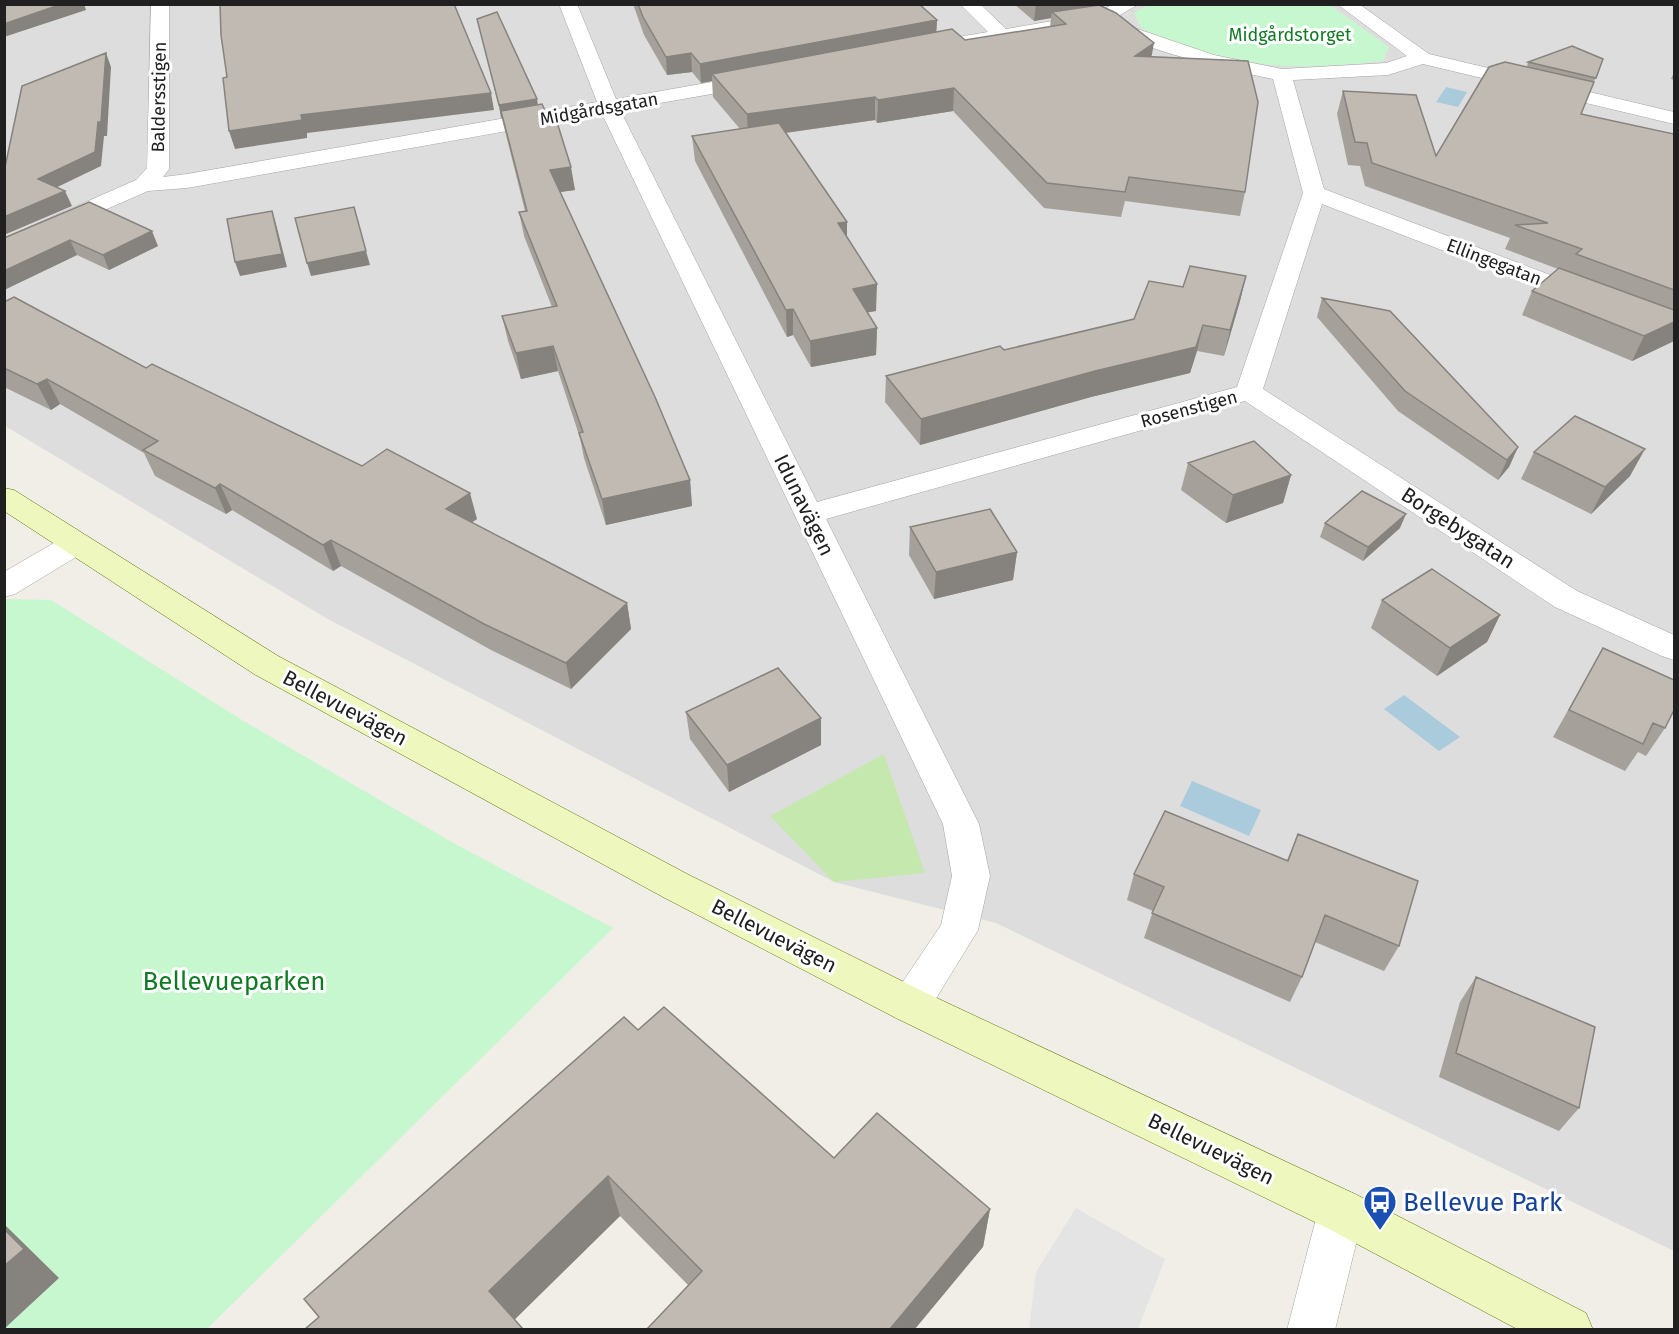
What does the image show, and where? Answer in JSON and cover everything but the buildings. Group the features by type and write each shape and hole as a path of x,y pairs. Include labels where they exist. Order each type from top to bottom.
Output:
{"street":[{"name":"Baldersstigen","path":"144,185 158,169 160,4"},
{"name":"Idunavägen","path":"568,4 609,108 961,824 971,876 959,930 910,1005"},
{"path":"969,4 1001,34"},
{"path":"932,47 1098,19 1130,4"},
{"path":"1346,4 1422,58 1674,118"},
{"path":"1098,19 1130,34 1210,60 1282,75 1354,73 1388,69 1422,58"},
{"name":"Midgårdsgatan","path":"4,247 144,185 187,181 609,108 782,75"},
{"path":"1282,75 1314,193"},
{"name":"Ellingegatan","path":"1314,193 1609,306"},
{"name":"Rosenstigen","path":"809,514 1249,392 1314,193"},
{"name":"Borgebygatan","path":"1249,392 1566,599 1674,648"},
{"name":"Bellevuevägen","path":"4,497 266,665 676,886 910,1005 1341,1211 1569,1329"},
{"path":"4,586 75,544"},
{"path":"1311,1329 1341,1211"}],"shaded area":[{"path":"4,5 1674,5 1674,1251 996,923 834,882 326,618 5,426"},
{"path":"1076,1208 1165,1259 1138,1329 1029,1329 1036,1272"}],"green space":[{"name":"Midgårdstorget","path":"1150,4 1330,5 1389,47 1383,61 1317,66 1251,63 1207,54 1142,29 1134,13"},
{"name":"Bellevueparken","path":"5,599 51,600 242,720 457,845 613,928 207,1329 5,1330"},
{"path":"884,754 925,873 834,882 770,816"}],"water":[{"path":"1446,87 1467,92 1458,107 1436,102"},
{"path":"1404,695 1460,737 1439,751 1384,709"},
{"path":"1192,781 1261,810 1249,836 1180,806"}],"place":[{"name":"Bellevue Park","path":"1380,1231"}]}
